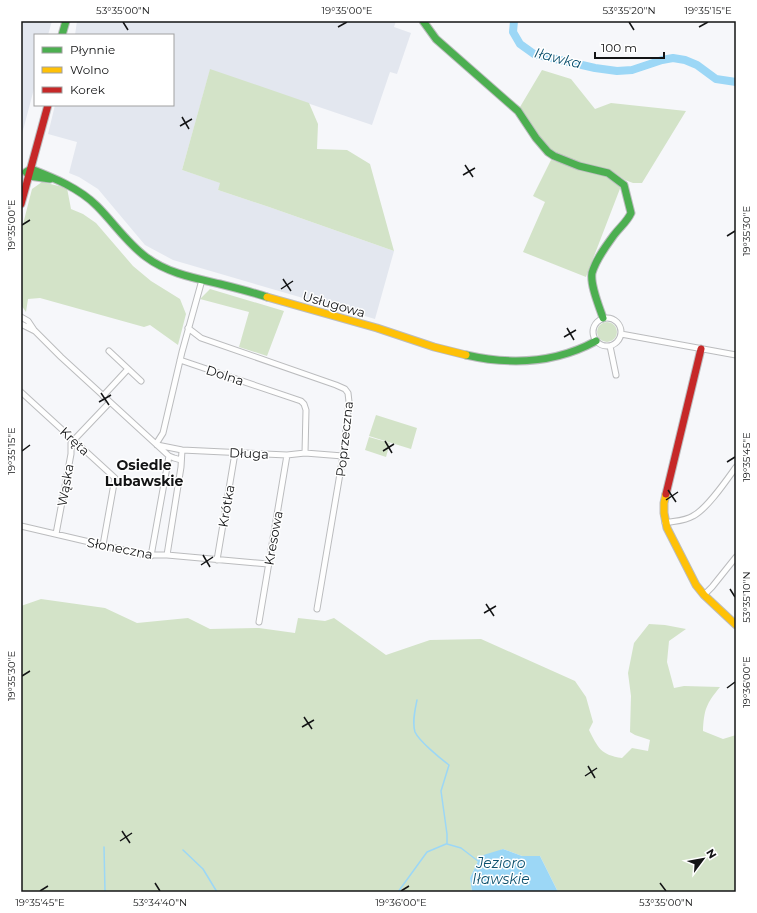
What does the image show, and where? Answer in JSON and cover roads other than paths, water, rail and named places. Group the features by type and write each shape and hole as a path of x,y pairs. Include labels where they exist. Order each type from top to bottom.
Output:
{"street":[{"path":"62,34 66,21"},
{"path":"66,34 70,21"},
{"path":"423,21 436,39 518,111 536,138 548,152 579,166 608,173 624,185 629,200 631,213 598,259 592,274 594,290 603,318"},
{"path":"29,172 43,106"},
{"path":"21,204 48,106"},
{"name":"Usługowa","path":"29,172 56,180 78,191 91,201 132,244 153,262 181,275 391,332 462,355 486,360 535,361 575,352 596,341"},
{"path":"156,444 163,433 188,328 202,280"},
{"name":"Długa","path":"21,317 28,321 34,331"},
{"path":"609,317 620,325 621,334 620,339 616,344 602,346 593,336 593,329 596,322 603,318 609,317"},
{"name":"Długa","path":"21,324 34,331 168,456 181,460"},
{"name":"Poprzeczna","path":"188,328 201,338 345,389 349,396 343,456 317,609"},
{"path":"621,334 736,355"},
{"path":"610,346 616,375"},
{"path":"701,349 664,503 666,523 693,580 704,595 736,625"},
{"path":"109,351 142,381"},
{"name":"Dolna","path":"180,360 302,401 306,410 305,453"},
{"path":"103,396 128,369"},
{"name":"Kręta","path":"21,392 115,478 103,545"},
{"path":"74,440 110,402"},
{"name":"Wąska","path":"56,534 71,454 71,443 74,440"},
{"name":"Długa","path":"156,444 182,450 287,455 305,453 343,456"},
{"path":"167,555 181,467 182,450"},
{"name":"Krótka","path":"217,560 235,453"},
{"name":"Kresowa","path":"259,622 287,455"},
{"path":"151,556 168,456"},
{"path":"666,523 694,516 712,498 736,467"},
{"name":"Słoneczna","path":"21,526 151,556 167,555 268,564"},
{"path":"704,595 736,557"}],"water":[{"name":"Jezioro Iławskie","path":"503,849 522,856 540,856 558,892 472,892 470,878 478,861 477,857"}],"waterway":[{"name":"Iławka","path":"514,21 513,32 520,44 534,54 595,68 617,71 632,70 673,58 685,60 697,65 716,79 736,82"},
{"path":"417,700 414,720 415,732 425,745 449,765 441,791 447,844 461,848 478,861"},
{"path":"398,892 427,852 446,844"},
{"path":"104,847 105,892"},
{"path":"183,850 203,869 217,892"}],"district":[{"name":"Osiedle Lubawskie","path":"144,474"}]}
